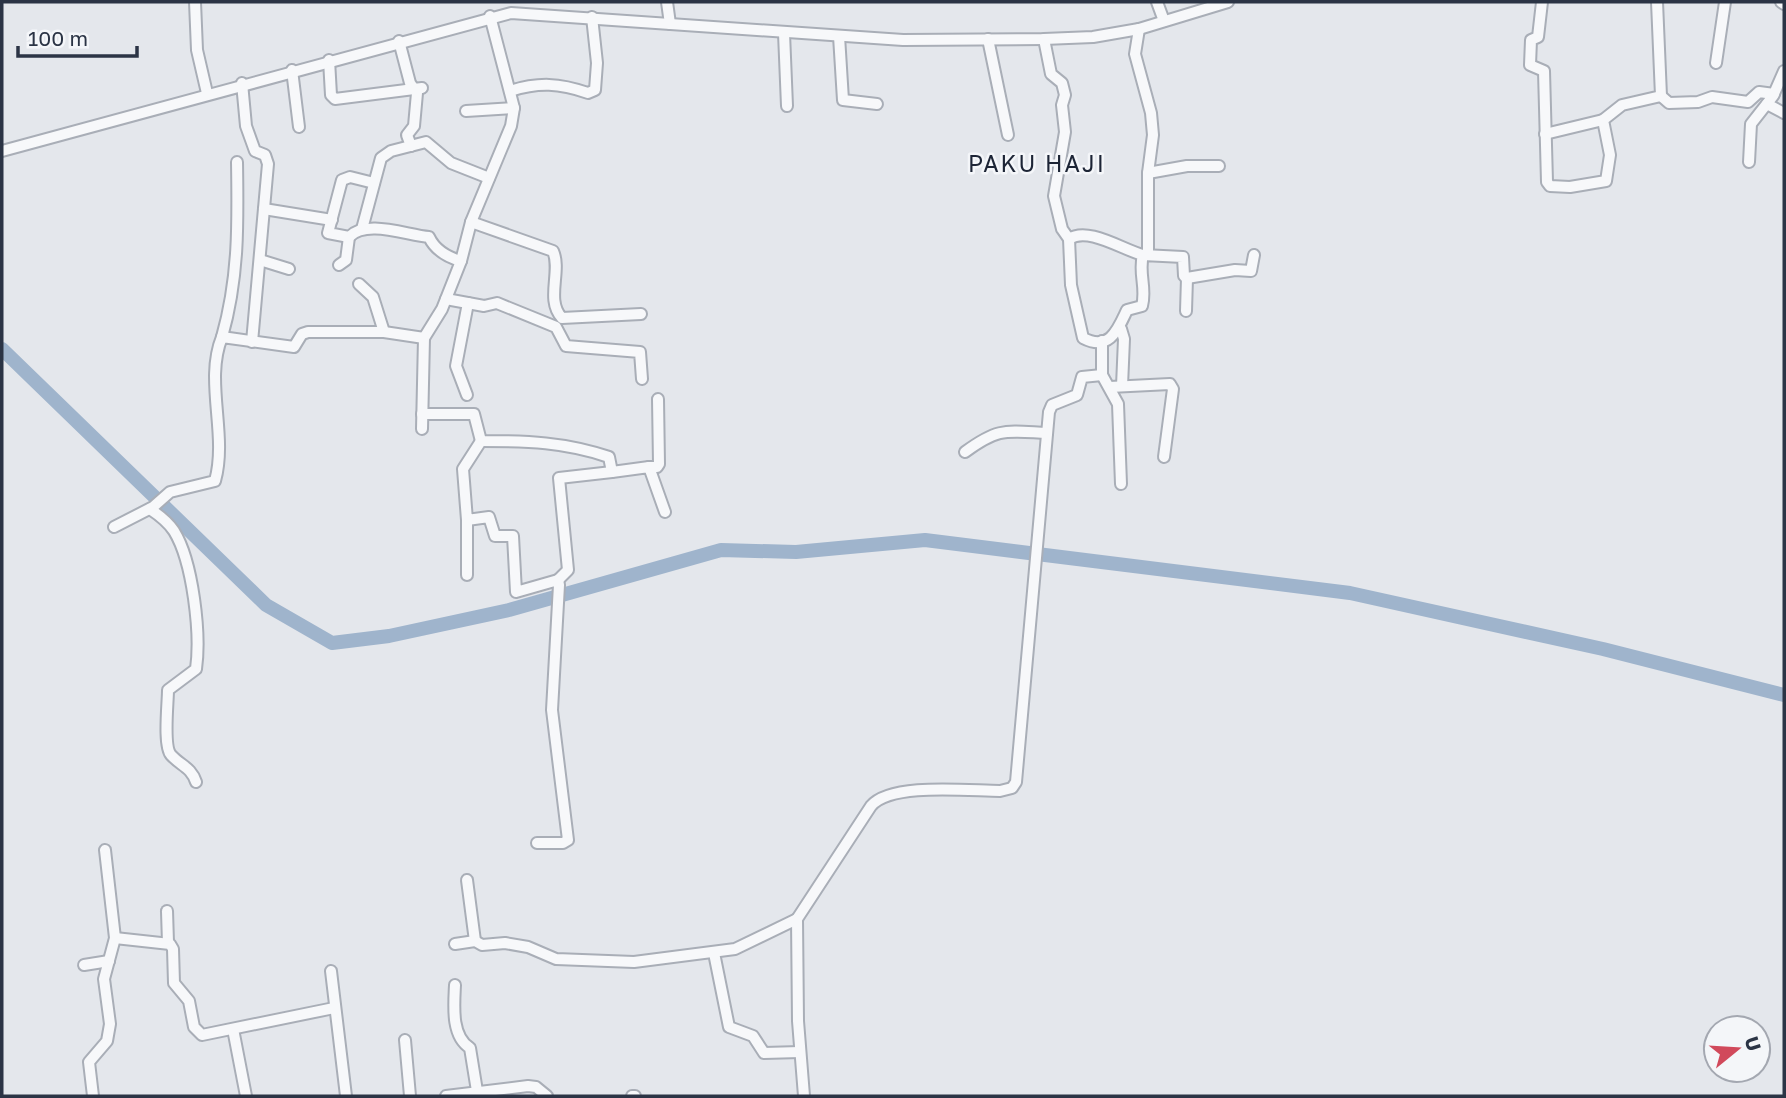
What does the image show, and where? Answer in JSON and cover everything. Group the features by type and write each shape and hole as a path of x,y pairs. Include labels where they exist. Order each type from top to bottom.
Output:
{"street":[{"path":"195,2 197,50 207,93"},
{"path":"667,2 670,24"},
{"path":"1157,2 1164,20"},
{"path":"2,151 490,16 511,7 592,17 784,33 1044,39 1093,37 1139,29 1228,2"},
{"path":"1542,2 1538,37 1531,40 1530,65 1544,71 1547,182 1550,186 1600,184 1606,181 1610,164 1609,142 1603,120"},
{"path":"1657,2 1661,96"},
{"path":"1716,63 1725,2"},
{"path":"422,429 424,338 446,299 461,261 471,222 511,126 514,108 490,16"},
{"path":"510,91 558,84 569,85 588,93 595,90 597,63 592,17"},
{"path":"1122,386 1124,340 1121,329 1127,310 1141,308 1144,303 1145,288 1140,266 1146,255 1148,173 1153,135 1149,104 1135,54 1139,29"},
{"path":"784,33 787,106"},
{"path":"839,36 844,101 877,104"},
{"path":"988,39 1008,135"},
{"path":"1044,39 1051,74 1062,83 1065,97 1062,105 1065,132 1055,195 1062,229 1069,239 1071,285 1082,336 1088,341 1102,341 1121,329"},
{"path":"399,41 410,83 418,89"},
{"path":"329,60 331,95 335,99 418,89"},
{"path":"292,70 299,127"},
{"path":"1749,162 1751,124 1774,94 1784,71"},
{"path":"242,83 248,132 256,151 267,159 252,342"},
{"path":"411,146 407,135 414,126 418,89"},
{"path":"1545,134 1603,120 1622,105 1661,96 1671,103 1698,102 1709,97 1748,102 1759,92 1774,94"},
{"path":"1767,104 1784,113"},
{"path":"466,111 514,108"},
{"path":"362,229 381,158 391,151 429,142 451,163 489,177"},
{"path":"114,527 152,508 170,492 215,481 220,422 215,358 234,286 239,242 235,221 237,162"},
{"path":"1148,173 1187,166 1219,166"},
{"path":"374,183 350,177 342,180 328,233 349,237 362,229 429,237 433,246 443,254 461,261"},
{"path":"264,209 332,220"},
{"path":"471,222 553,251 557,313 555,327"},
{"path":"1069,239 1078,235 1146,255 1183,257 1184,276 1187,278 1186,312"},
{"path":"339,265 346,261 349,237"},
{"path":"1187,278 1235,270 1251,271 1254,255"},
{"path":"260,260 289,269"},
{"path":"359,284 373,297 384,332"},
{"path":"446,299 485,306 497,303 555,327 566,346 640,352 642,379"},
{"path":"467,395 456,366 468,303"},
{"path":"557,313 564,318 641,314"},
{"path":"222,337 294,347 302,334 308,332 384,332 424,338"},
{"path":"1102,341 1102,375 1118,404 1121,484"},
{"path":"455,944 475,941 482,945 505,943 528,947 556,960 595,962 634,962 735,949 797,919 871,806 879,799 929,790 1006,790 1016,782 1035,552 1051,406 1077,395 1083,377 1102,375"},
{"path":"1110,387 1166,382 1172,386 1164,457"},
{"path":"537,843 564,843 568,840 552,710 559,583 568,570 559,478 657,467 658,399"},
{"path":"422,414 474,414 481,441 463,469 467,575"},
{"path":"965,452 991,433 1047,433"},
{"path":"481,441 513,439 569,444 609,457 612,472"},
{"path":"649,467 665,512"},
{"path":"152,508 170,526 184,552 196,617 196,669 168,690 167,745 173,757 188,766 197,782"},
{"path":"467,520 489,517 495,536 513,536 516,592 559,583"},
{"path":"93,1096 89,1062 103,1047 110,1024 104,982 115,938 106,850"},
{"path":"467,880 475,941"},
{"path":"167,911 168,943 173,949 174,983 192,1007 194,1027 202,1035 334,1008"},
{"path":"797,919 800,1052 804,1096"},
{"path":"115,938 168,943"},
{"path":"714,953 729,1027 753,1036 764,1053 800,1052"},
{"path":"84,965 109,961"},
{"path":"331,971 346,1096"},
{"path":"455,985 457,1027 462,1042 471,1051 477,1091"},
{"path":"233,1029 246,1096"},
{"path":"405,1040 410,1096"},
{"path":"446,1096 534,1086 547,1096"}],"waterway":[{"path":"2,349 266,605 332,643 389,636 509,610 721,550 796,552 925,540 1350,593 1603,649 1784,695"}],"district":[{"name":"PAKU HAJI","path":"1037,164"}]}
